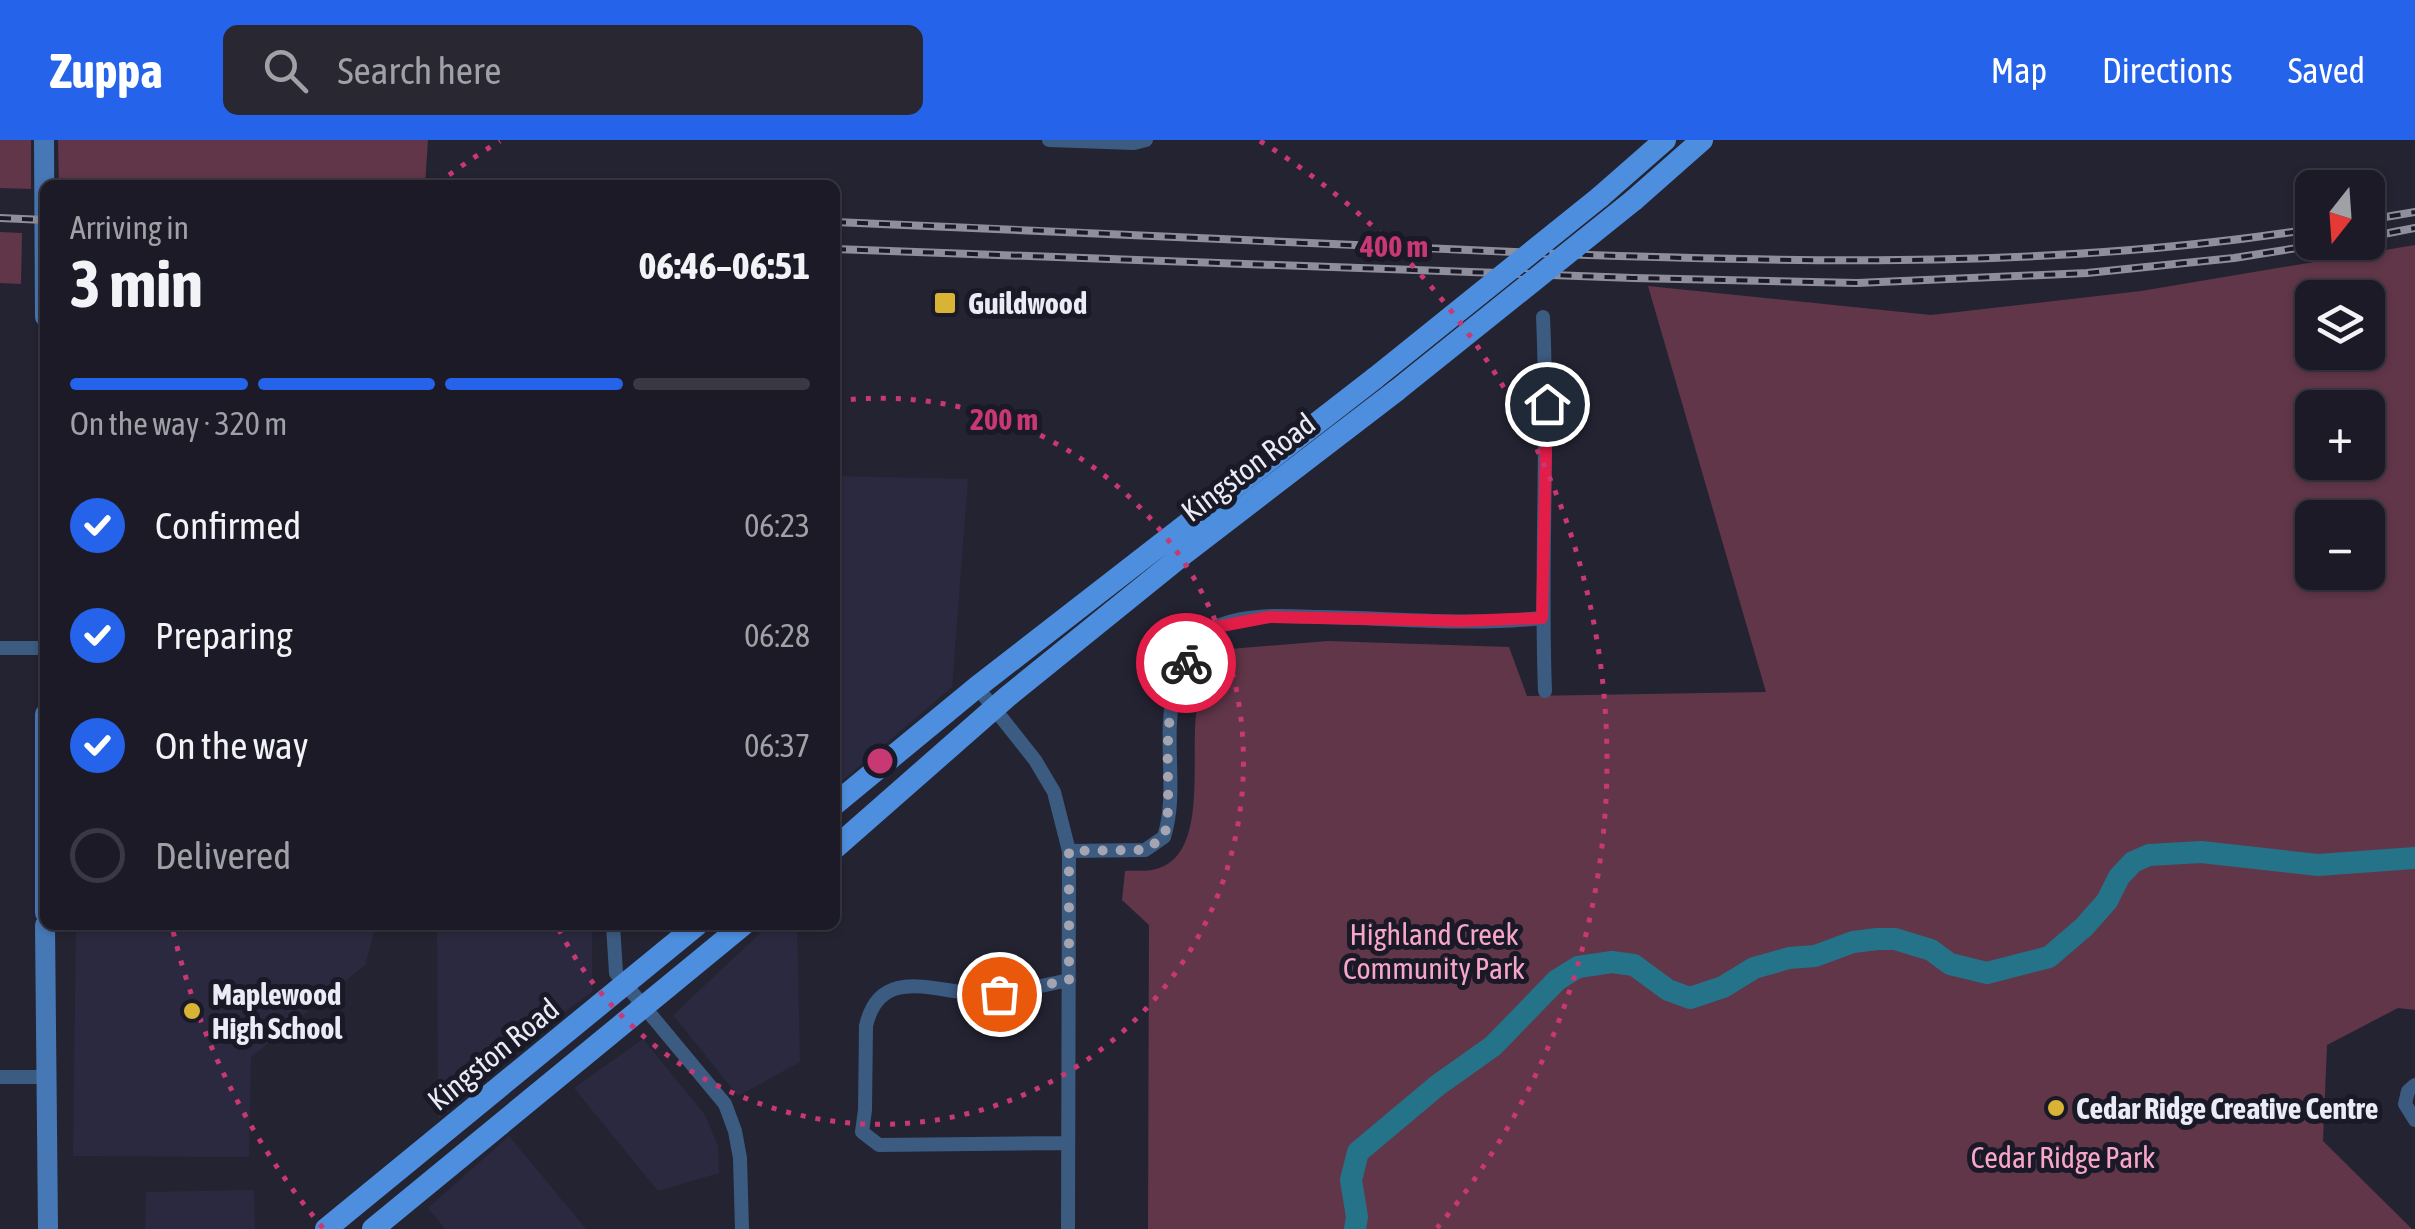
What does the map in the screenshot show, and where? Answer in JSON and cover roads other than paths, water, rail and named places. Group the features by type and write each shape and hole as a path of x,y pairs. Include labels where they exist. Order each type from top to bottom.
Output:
{"main road":[{"name":"Kingston Road","path":"840,800 977,687 1375,378 1666,140"},
{"name":"Kingston Road","path":"840,844 995,707 1396,391 1634,200 1702,140"},
{"name":"Kingston Road","path":"326,1229 691,930"},
{"name":"Kingston Road","path":"373,1229 737,930"}],"street":[{"path":"44,140 44,180"},
{"path":"1049,140 1146,140"},
{"path":"1542,317 1547,404 1542,618 1545,691"},
{"path":"1069,851 1145,850 1164,837 1168,818 1168,726 1176,682 1193,650 1216,627 1282,616 1462,621 1542,618"},
{"path":"0,648 40,648"},
{"path":"977,687 1036,760 1054,792 1069,851 1068,1229"},
{"path":"45,930 48,1229"},
{"path":"614,930 616,973 725,1104 742,1170 742,1229"},
{"path":"1067,1143 879,1144 862,1132 866,1026 878,997 908,985 989,995 1069,980"},
{"path":"0,1077 47,1077"},
{"path":"2415,1085 2408,1091 2405,1104 2415,1120"}],"waterway":[{"path":"1355,1229 1351,1180 1358,1152 1438,1085 1493,1046 1557,980 1578,967 1612,962 1634,965 1668,990 1690,998 1723,987 1754,968 1789,958 1815,956 1853,942 1895,939 1931,950 1950,964 1987,973 2049,957 2107,901 2119,877 2133,862 2149,855 2201,852 2318,865 2415,858"}],"railway":[{"path":"2385,217 2415,212"},
{"path":"0,218 40,220"},
{"path":"840,222 1559,254 1842,260 2124,251 2295,231"},
{"path":"2385,234 2415,228"},
{"path":"840,249 1857,283 2087,273 2295,248"}],"place":[{"name":"Guildwood","path":"945,303"},
{"name":"Maplewood High School","path":"192,1011"},
{"name":"Cedar Ridge Creative Centre","path":"2056,1108"}],"park label":[{"name":"Highland Creek Community Park","path":"1434,951"},
{"name":"Cedar Ridge Park","path":"2063,1157"}]}
